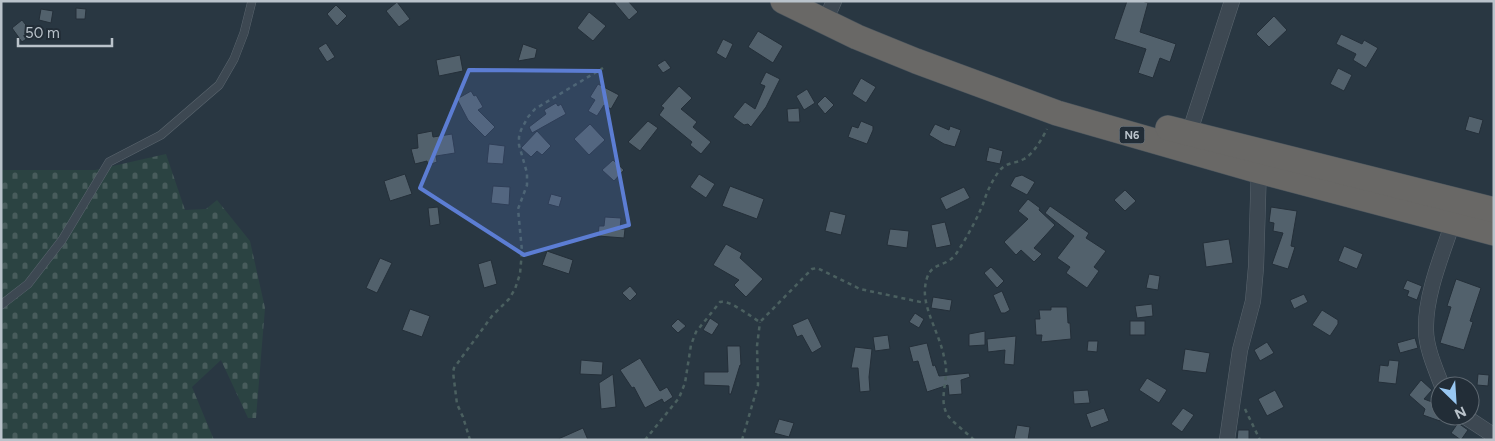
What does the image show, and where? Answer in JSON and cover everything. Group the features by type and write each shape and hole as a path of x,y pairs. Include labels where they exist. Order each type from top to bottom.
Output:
{"highway":[{"name":"N6","path":"783,1 848,33 916,61 1054,112 1258,161 1494,210"},
{"name":"N6","path":"828,3 944,55 1070,102 1190,134 1258,161 1494,233"}],"street":[{"path":"1190,134 1232,1"},
{"path":"1227,440 1240,350 1253,301 1256,266 1258,161"},
{"path":"1438,376 1432,359 1426,331 1430,297 1453,222"},
{"path":"1478,426 1493,436"}],"lane":[{"path":"1,305 28,284 62,240 109,162 161,134 219,85 234,59 244,33 252,1"}],"path":[{"path":"470,440 463,416 457,404 453,372 492,316 509,300 520,274 522,251 518,210 527,185 527,173 519,145 521,130 528,117 536,109 604,68"},
{"path":"974,440 949,417 944,409 943,396 946,369 944,354 925,303 925,287 929,272 934,266 947,262 955,256 998,172 1007,164 1023,159 1036,147 1046,132 1054,112"},
{"path":"742,440 758,385 757,346 760,322 812,269 817,268 860,289 925,303"},
{"path":"644,440 679,398 685,383 696,332 720,302 730,303 760,322"},
{"path":"1234,388 1260,440"}],"highlighted area":[{"path":"469,70 600,71 629,225 524,255 420,188"}],"green space":[{"path":"166,154 185,210 206,209 217,200 250,241 265,308 256,418 248,418 221,360 192,387 214,440 1,440 1,170 95,170"}],"building":[{"path":"613,1 628,1 638,12 629,20"},
{"path":"1127,1 1148,3 1140,32 1176,44 1170,62 1160,58 1153,78 1138,73 1146,49 1114,39"},
{"path":"397,2 410,19 399,27 386,11"},
{"path":"336,5 347,16 337,26 327,14"},
{"path":"76,8 86,9 85,19 76,19"},
{"path":"41,9 53,11 51,23 39,20"},
{"path":"589,12 606,26 593,41 577,28"},
{"path":"1274,16 1287,30 1269,47 1256,34"},
{"path":"22,20 33,34 22,42 12,28"},
{"path":"758,31 783,46 773,63 748,47"},
{"path":"1341,34 1362,44 1364,40 1378,48 1366,68 1353,60 1356,54 1336,44"},
{"path":"723,39 733,44 726,59 716,53"},
{"path":"326,43 335,57 327,62 318,48"},
{"path":"523,44 537,49 535,58 518,61"},
{"path":"460,55 463,71 439,76 436,60"},
{"path":"665,60 671,68 663,73 657,65"},
{"path":"1338,68 1352,75 1344,91 1330,84"},
{"path":"766,72 780,79 766,107 751,127 748,124 744,125 733,117 745,102 755,109 765,86 760,84"},
{"path":"861,78 876,87 866,103 852,94"},
{"path":"598,84 619,95 611,109 604,105 597,116 588,111 595,100 590,97"},
{"path":"679,86 692,98 681,109 697,122 693,127 711,142 701,154 690,145 692,142 659,115 664,108 661,106"},
{"path":"807,89 815,103 804,110 796,96"},
{"path":"471,91 474,96 476,95 483,107 478,110 495,127 485,137 468,120 457,99"},
{"path":"825,96 834,105 825,114 817,104"},
{"path":"556,103 558,106 561,104 566,114 532,133 529,127 546,114 544,110"},
{"path":"799,108 800,122 788,122 787,109"},
{"path":"1469,116 1483,120 1479,134 1465,130"},
{"path":"648,121 658,128 640,151 628,142"},
{"path":"861,121 873,126 867,144 848,137 852,126 858,128"},
{"path":"590,124 605,140 589,155 574,139"},
{"path":"935,124 949,130 950,126 961,130 955,147 944,144 929,135"},
{"path":"432,131 433,137 452,134 455,153 436,156 437,162 428,165 427,161 415,164 411,149 418,148 417,134"},
{"path":"537,131 551,146 542,155 537,151 531,157 521,148"},
{"path":"489,144 505,146 503,164 487,163"},
{"path":"989,147 1003,151 1000,164 986,161"},
{"path":"613,160 624,170 614,181 602,170"},
{"path":"405,174 412,194 390,201 384,181"},
{"path":"699,174 715,184 706,198 690,187"},
{"path":"1022,175 1035,182 1027,195 1010,186 1015,177"},
{"path":"493,186 510,187 509,205 491,203"},
{"path":"730,186 764,199 757,219 722,206"},
{"path":"964,187 970,198 946,210 940,198"},
{"path":"1125,190 1136,201 1125,211 1114,200"},
{"path":"551,194 562,197 559,207 548,204"},
{"path":"1028,199 1040,208 1039,210 1055,225 1034,248 1042,254 1034,262 1021,250 1016,255 1004,242 1028,219 1018,211"},
{"path":"1050,206 1089,233 1086,238 1106,251 1094,267 1099,271 1087,288 1066,273 1070,267 1057,258 1074,236 1045,213"},
{"path":"438,207 440,224 430,226 428,208"},
{"path":"1271,207 1297,211 1291,246 1295,247 1288,269 1272,264 1283,233 1273,231 1274,223 1269,222"},
{"path":"830,211 846,215 841,235 825,231"},
{"path":"605,217 621,218 620,229 625,229 624,238 598,236 599,226 604,226"},
{"path":"945,222 951,245 936,248 931,225"},
{"path":"890,229 909,231 907,248 887,245"},
{"path":"1229,239 1233,263 1206,267 1203,243"},
{"path":"726,244 742,253 740,258 763,279 746,297 734,285 739,280 713,265"},
{"path":"1344,246 1363,254 1357,269 1338,261"},
{"path":"547,251 573,260 569,274 542,265"},
{"path":"380,258 392,263 377,293 366,288"},
{"path":"491,260 497,284 484,288 478,264"},
{"path":"991,267 1004,281 997,288 984,273"},
{"path":"1149,274 1160,276 1158,290 1146,288"},
{"path":"1456,279 1481,288 1470,321 1473,322 1464,350 1440,343 1451,307 1447,306"},
{"path":"1407,280 1422,286 1417,300 1407,296 1409,291 1403,289"},
{"path":"630,286 637,294 630,301 622,293"},
{"path":"1002,291 1010,310 1005,313 1001,313 993,295"},
{"path":"1304,294 1308,302 1294,309 1290,300"},
{"path":"933,297 952,300 950,311 931,308"},
{"path":"1152,304 1153,316 1137,318 1135,306"},
{"path":"1051,307 1067,307 1071,339 1041,342 1042,335 1036,335 1035,319 1040,319 1039,310 1051,310"},
{"path":"410,309 430,316 422,337 402,330"},
{"path":"1322,310 1338,320 1338,324 1330,336 1312,325"},
{"path":"915,313 924,319 919,328 909,322"},
{"path":"710,318 719,324 712,335 703,330"},
{"path":"808,318 822,347 812,353 802,335 797,337 792,325"},
{"path":"678,319 686,326 678,333 671,326"},
{"path":"1130,321 1145,321 1145,335 1130,335"},
{"path":"985,331 985,345 969,346 969,334"},
{"path":"888,335 890,349 875,351 873,337"},
{"path":"1016,336 1014,365 1004,364 1005,350 988,352 987,339"},
{"path":"1415,338 1418,348 1400,353 1397,343"},
{"path":"1088,341 1098,341 1097,352 1087,351"},
{"path":"1267,342 1274,353 1260,361 1254,350"},
{"path":"927,343 933,366 935,365 939,376 969,373 970,377 961,380 962,394 949,395 948,385 927,392 918,361 913,362 909,347"},
{"path":"727,346 740,346 741,365 731,394 729,394 729,386 704,385 704,372 728,372"},
{"path":"855,347 872,349 869,377 870,391 860,392 858,368 851,368"},
{"path":"1185,349 1210,353 1206,373 1182,370"},
{"path":"640,358 660,391 667,387 673,397 664,403 662,399 645,408 634,387 632,388 620,370"},
{"path":"581,360 603,362 602,375 580,374"},
{"path":"1389,360 1399,361 1396,384 1378,382 1380,365 1388,366"},
{"path":"613,374 616,407 601,409 599,383"},
{"path":"1478,374 1489,375 1488,386 1480,385 1480,376 1478,376"},
{"path":"1147,378 1167,390 1159,403 1139,390"},
{"path":"1421,380 1430,388 1430,392 1424,399 1430,401 1430,417 1423,415 1425,409 1409,395"},
{"path":"1088,390 1090,403 1074,404 1073,391"},
{"path":"1275,390 1284,407 1267,416 1258,399"},
{"path":"1104,408 1109,421 1091,428 1086,414"},
{"path":"1183,408 1194,415 1182,432 1171,424"},
{"path":"779,419 794,423 789,437 774,433"},
{"path":"1017,425 1030,427 1028,440 1014,439"},
{"path":"1456,426 1462,426 1468,430 1461,440 1451,433"},
{"path":"583,428 588,440 556,440"},
{"path":"1238,430 1249,430 1249,440 1237,440"}]}
